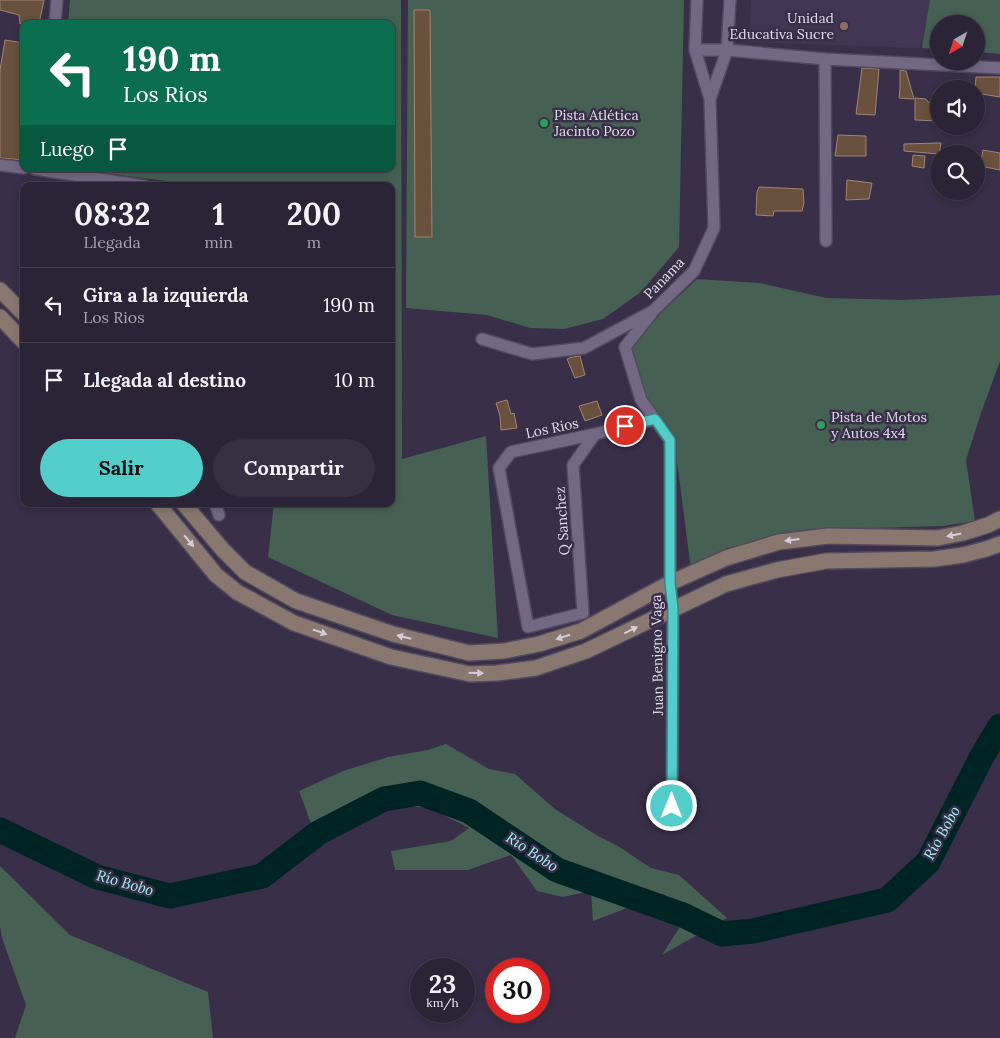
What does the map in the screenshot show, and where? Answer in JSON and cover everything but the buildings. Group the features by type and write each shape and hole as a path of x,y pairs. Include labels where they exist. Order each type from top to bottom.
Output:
{"main road":[{"path":"0,290 20,310"},
{"path":"0,317 20,338"},
{"path":"160,507 216,575 237,592 294,623 391,657 470,674 536,668 586,651 726,584 776,570 826,562 934,559 963,555 1000,544"},
{"path":"187,507 223,550 245,572 296,601 393,634 469,653 504,651 539,644 581,631 670,583 726,558 779,542 828,536 938,538 963,533 1000,519"}],"street":[{"path":"55,20 56,0"},
{"path":"697,0 695,50 710,99"},
{"name":"Panama","path":"482,339 532,354 584,348 654,311 694,271 714,228 710,99 728,50 730,0"},
{"path":"695,50 728,50 825,60 1000,68"},
{"path":"825,60 826,241"},
{"path":"0,165 20,168"},
{"path":"60,172 122,182"},
{"path":"654,311 626,347 641,400 655,419"},
{"name":"Los Rios","path":"528,627 498,468 511,452 655,419"},
{"name":"Juan Benigno Vaga","path":"655,419 670,440 670,583 673,609 672,806"},
{"name":"Q Sanchez","path":"528,627 583,613 573,465 595,434"}],"shaded area":[{"name":"Unidad Educativa Sucre","path":"751,0 968,0 950,15 930,15 930,37 918,48 749,42"}],"green space":[{"path":"70,0 401,0 402,459 486,436 498,638 392,615 268,557 274,507 395,507 395,182 174,182 96,172 395,172 395,20 68,20"},
{"name":"Pista Atlética Jacinto Pozo","path":"408,0 684,0 679,247 641,292 603,319 564,329 530,328 487,315 406,308"},
{"path":"930,0 1000,0 1000,54 985,53 985,15 930,15 930,48 922,48"},
{"name":"Pista de Motos y Autos 4x4","path":"697,279 760,283 826,298 904,300 1000,295 1000,361 966,460 975,521 943,526 802,530 727,548 691,570 674,438 646,397 632,348 660,314"},
{"path":"446,744 489,769 515,774 555,809 598,836 618,846 651,868 679,875 727,918 662,955 683,922 664,894 593,921 591,891 563,897 537,891 511,855 468,870 395,870 391,851 451,841 469,828 430,808 397,805 319,845 299,791 343,771 388,757 428,750"},
{"path":"0,866 70,935 208,992 213,1038 15,1038 26,1005 2,938 0,926"}],"waterway":[{"name":"Río Bobo","path":"0,830 97,877 170,896 262,876 318,833 384,799 420,793 469,811 557,870 683,915 722,934 753,931 887,900 928,862 981,758 1000,726"}],"place":[{"name":"Unidad Educativa Sucre","path":"844,26"},
{"name":"Pista Atlética Jacinto Pozo","path":"544,123"},
{"name":"Pista de Motos y Autos 4x4","path":"821,425"}],"route":[{"path":"625,426 655,419 670,440 670,583 673,609 672,806"}]}
